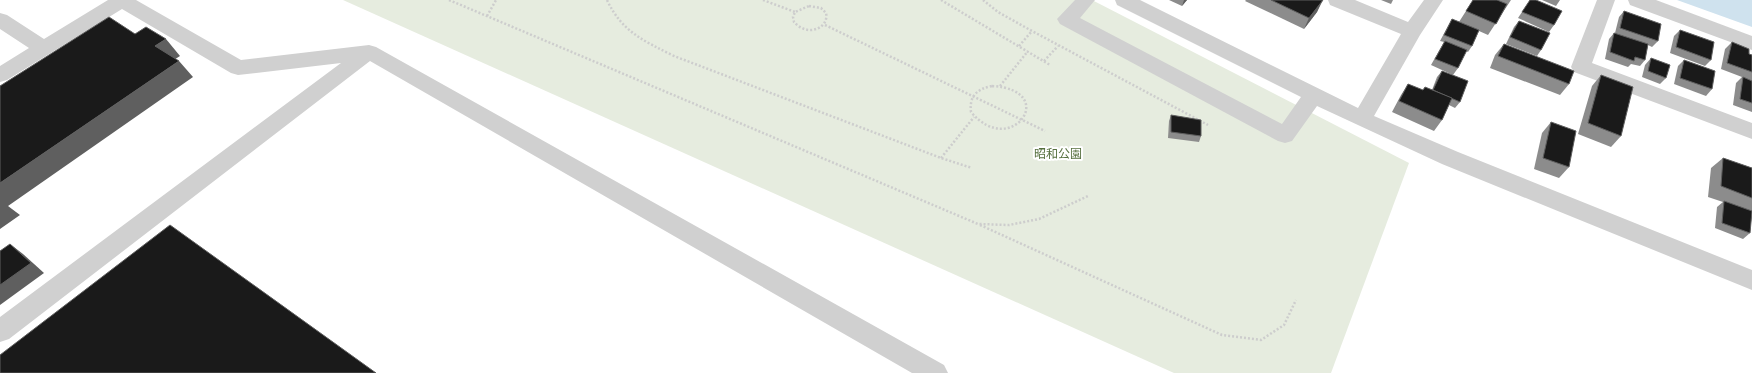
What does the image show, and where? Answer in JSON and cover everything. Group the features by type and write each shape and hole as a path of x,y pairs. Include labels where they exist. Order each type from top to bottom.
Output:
{"street":[{"path":"0,75 122,0 238,68 369,52 935,373"},
{"path":"1086,0 1068,19 1285,134 1314,95"},
{"path":"1124,0 1362,119 1450,158 1752,280"},
{"path":"1337,0 1412,31"},
{"path":"1362,119 1412,31 1434,0"},
{"path":"1606,0 1581,67 1752,130"},
{"path":"1637,0 1752,43"},
{"path":"0,20 43,48"},
{"path":"0,331 369,52"}],"path":[{"path":"449,0 978,224 1222,335 1261,340 1284,325 1296,300"},
{"path":"486,16 496,0"},
{"path":"606,0 613,15 635,36 674,56 941,158 972,168"},
{"path":"763,0 795,12 809,6 817,7 824,10 828,14 828,20 825,26"},
{"path":"941,0 1050,65"},
{"path":"983,0 998,12 1058,46 1208,125"},
{"path":"795,12 793,18 794,22 804,30 812,30 825,26 973,95 1045,131"},
{"path":"1019,46 1032,31"},
{"path":"1044,61 1058,46"},
{"path":"1000,86 1028,51"},
{"path":"1000,86 1017,92 1023,98 1026,105 1026,113 1022,119 1008,127 999,128 981,123 974,118 969,106 973,95 984,87 1000,86"},
{"path":"941,158 974,118"},
{"path":"978,224 1009,225 1039,219 1088,196"}],"green space":[{"name":"昭和公園","path":"343,0 1092,0 1409,163 1331,373 1174,373"}],"water":[{"path":"1677,0 1752,0 1752,27"}],"building":[{"path":"1271,0 1323,0 1309,18"},
{"path":"1473,0 1497,0 1507,4 1496,24 1466,11"},
{"path":"1530,0 1536,0 1562,11 1554,25 1522,12"},
{"path":"1624,11 1661,24 1658,41 1620,28"},
{"path":"109,17 135,34 146,27 166,39 155,46 179,61 0,183 0,86"},
{"path":"1452,19 1479,30 1472,46 1444,35"},
{"path":"1519,21 1550,33 1541,50 1510,37"},
{"path":"1680,30 1714,42 1711,60 1676,47"},
{"path":"1614,33 1648,44 1645,60 1635,57 1634,61 1610,52"},
{"path":"1445,41 1467,50 1458,68 1435,59"},
{"path":"1732,42 1749,49 1749,54 1752,55 1752,72 1727,63"},
{"path":"1504,44 1574,71 1569,84 1498,56"},
{"path":"1651,58 1670,65 1666,78 1648,71"},
{"path":"1684,60 1715,71 1712,89 1680,78"},
{"path":"1442,71 1468,81 1460,102 1433,90"},
{"path":"1601,75 1633,87 1621,136 1588,123"},
{"path":"1743,77 1752,81 1752,103 1740,99"},
{"path":"1408,84 1423,90 1425,87 1452,98 1442,120 1399,101"},
{"path":"1171,115 1201,120 1201,136 1171,132"},
{"path":"1551,122 1576,131 1569,167 1543,158"},
{"path":"1723,158 1752,168 1752,198 1721,186"},
{"path":"1724,201 1752,211 1750,233 1722,223"},
{"path":"170,225 376,373 0,373 0,355"},
{"path":"10,244 31,263 0,285 0,251"}]}
